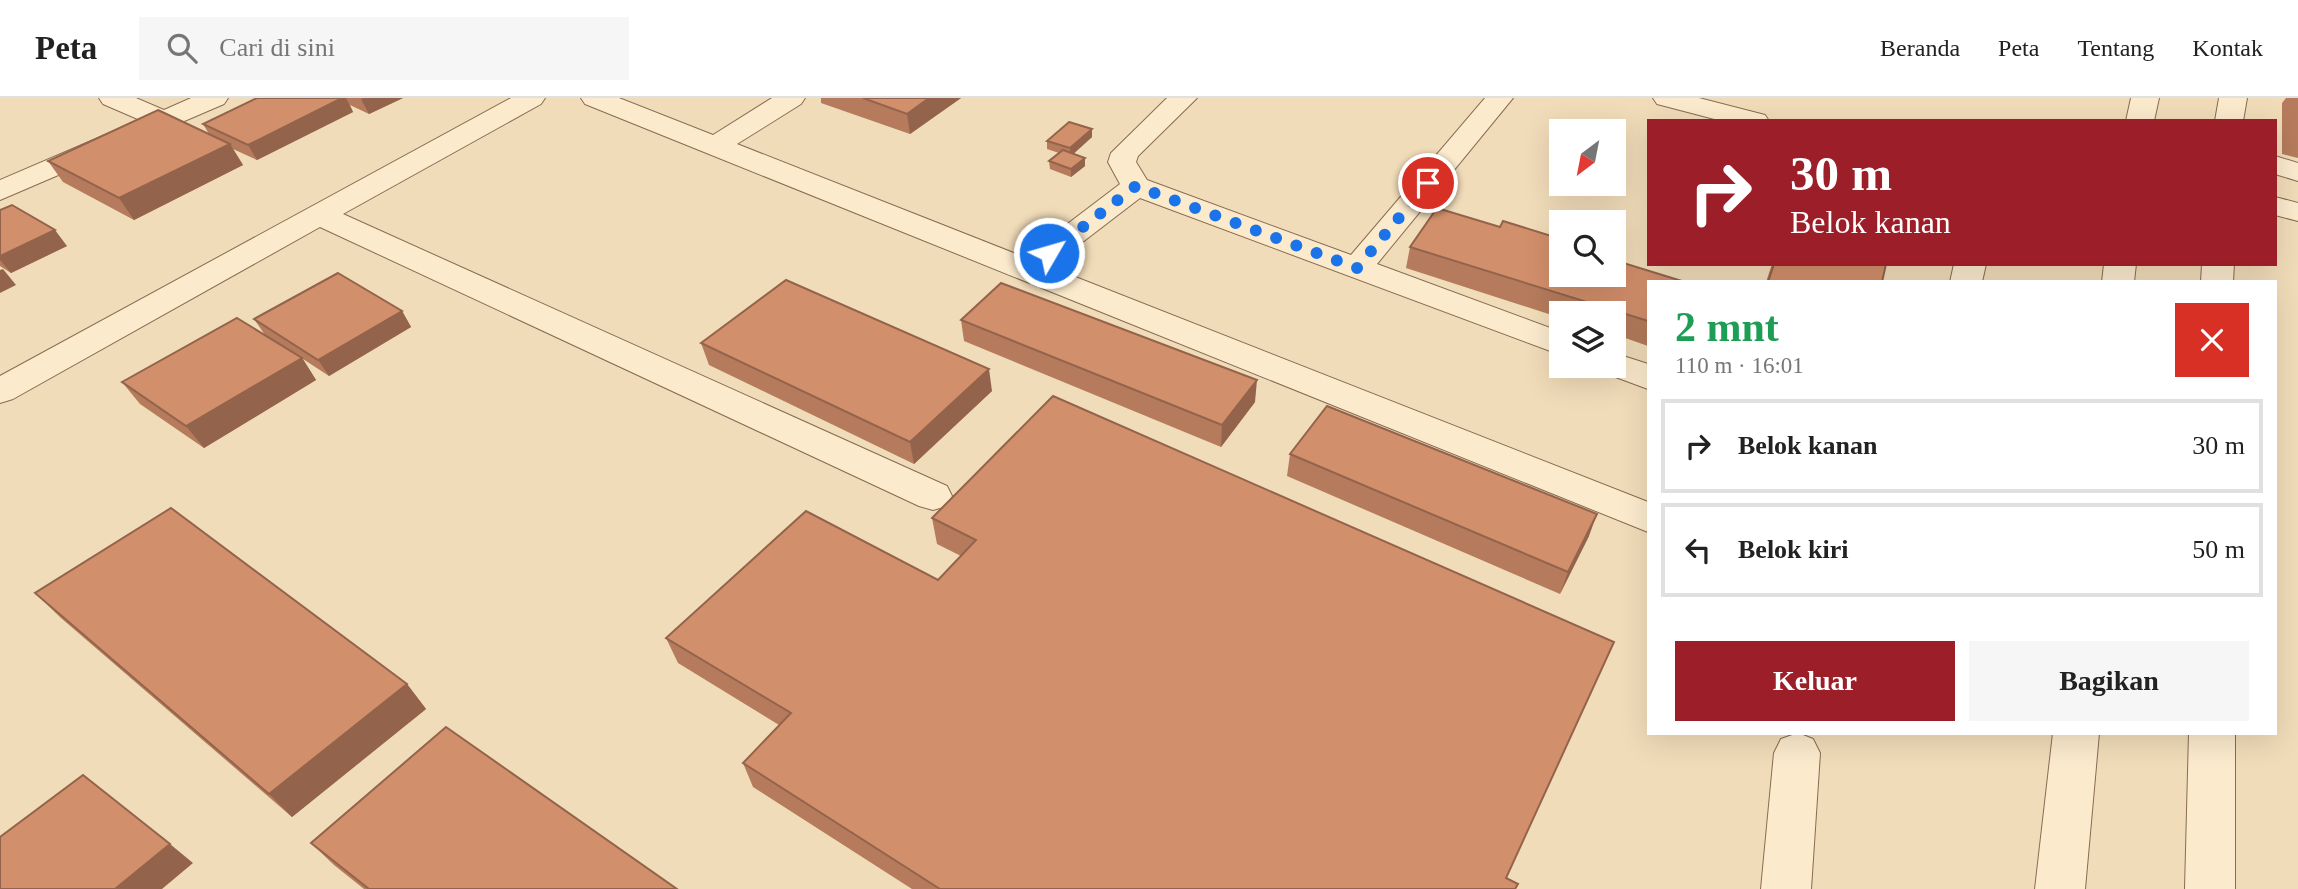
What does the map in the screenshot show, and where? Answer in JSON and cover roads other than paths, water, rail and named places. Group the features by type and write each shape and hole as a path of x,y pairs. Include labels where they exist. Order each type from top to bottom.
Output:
{"lane":[{"path":"113,98 164,120"},
{"path":"0,191 214,98"},
{"path":"0,391 531,98"},
{"path":"595,98 1647,518"},
{"path":"714,146 791,98"},
{"path":"1183,98 1125,153 1122,162 1136,186 1549,340"},
{"path":"1357,268 1499,98"},
{"path":"1667,98 1747,119"},
{"path":"2140,119 2145,98"},
{"path":"2230,119 2233,98"},
{"path":"2277,165 2298,172"},
{"path":"1027,270 1136,186"},
{"path":"2277,207 2298,212"},
{"path":"319,215 933,496"},
{"path":"1626,368 1647,377"},
{"path":"2060,889 2076,735"},
{"path":"2210,889 2212,735"},
{"path":"1786,889 1797,753"}]}
